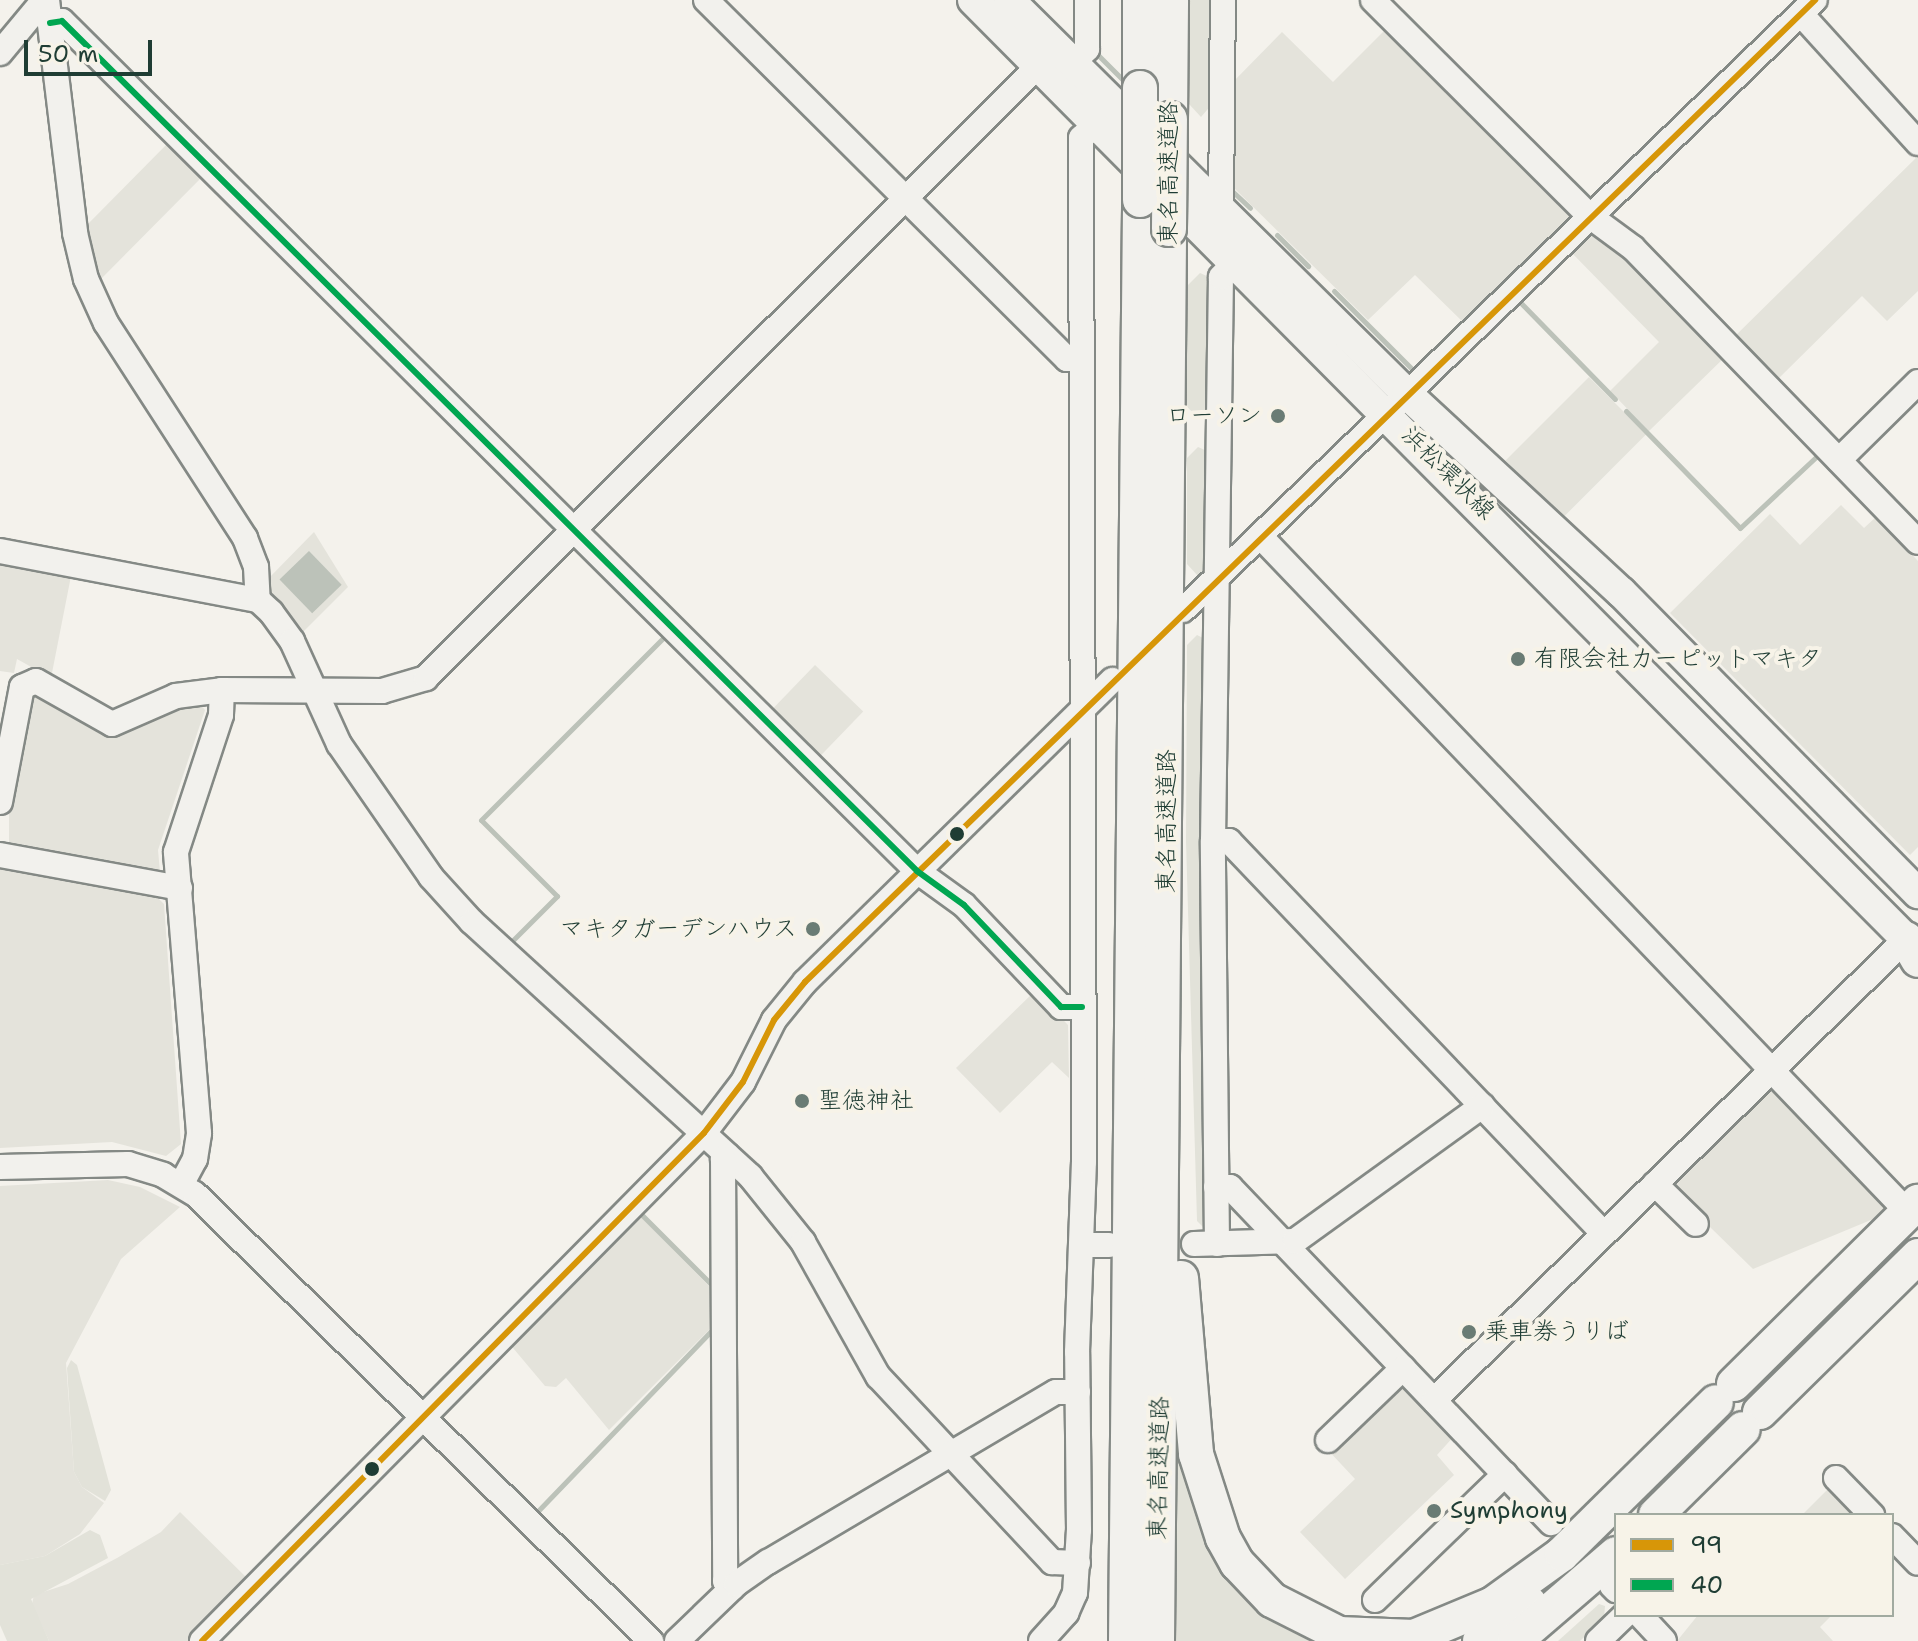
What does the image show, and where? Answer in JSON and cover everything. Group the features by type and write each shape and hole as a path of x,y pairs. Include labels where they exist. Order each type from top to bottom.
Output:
{"highway":[{"name":"東名高速道路","path":"1126,1641 1140,0"},
{"name":"東名高速道路","path":"1157,1641 1167,841 1171,0"},
{"path":"1167,841 1179,1233 1192,1425 1202,1483 1230,1551 1253,1583 1292,1615 1339,1634 1389,1639 1414,1637 1468,1618 1725,1393 1810,1309 1867,1276 1912,1210"},
{"path":"1658,1513 1918,1256"},
{"path":"1111,1641 1112,1577 1127,1455"},
{"path":"1480,1641 1552,1581 1556,1538"},
{"path":"1515,1641 1608,1578"},
{"path":"1538,1641 1574,1605 1608,1578"}],"main road":[{"name":"浜松環状線","path":"973,0 1236,261 1398,404 1621,592 1918,893"},
{"name":"浜松環状線","path":"1009,0 1221,213 1914,950"}],"street":[{"path":"706,0 1067,359 1081,359"},
{"path":"1073,63 1087,49 1087,0"},
{"path":"1221,213 1223,0"},
{"path":"1373,0 1591,217 1633,248 1918,542"},
{"path":"1183,610 1808,7 1918,143"},
{"path":"0,53 47,8"},
{"path":"47,8 917,871 964,905 1061,1007 1082,1007"},
{"path":"47,8 75,233 86,279 106,323 245,538 256,567 258,600"},
{"path":"0,802 22,687 36,681 112,724 176,696 222,690 398,689 426,678 1039,65"},
{"path":"1041,1641 1066,1613 1078,1563 1082,1007 1081,138 1097,123"},
{"path":"1236,261 1221,277 1213,841 1216,1187 1205,1244 1285,1244 1482,1106"},
{"path":"1839,460 1918,382"},
{"path":"1260,536 1772,1070 1912,1210"},
{"path":"0,551 258,600 283,626 339,744 441,888 727,1155 803,1242 878,1376 1052,1562 1078,1563"},
{"path":"202,1641 704,1133 743,1082 788,1000 1112,680"},
{"path":"181,1185 195,1159 199,1133 176,852 221,715 222,690"},
{"path":"1213,841 1229,841 1604,1234"},
{"path":"0,855 180,888"},
{"path":"1434,1400 1772,1070 1914,950"},
{"path":"727,1155 723,1159 725,1581 732,1588"},
{"path":"0,1167 110,1161 146,1168 181,1185 209,1206 421,1419 651,1641"},
{"path":"1655,1184 1696,1224"},
{"path":"1216,1187 1230,1187 1505,1474 1556,1538"},
{"path":"1081,1245 1109,1245"},
{"path":"1328,1440 1403,1368"},
{"path":"677,1641 732,1588 1056,1392 1078,1392"},
{"path":"1375,1600 1505,1474"},
{"path":"1836,1478 1870,1513"},
{"path":"1894,1538 1918,1563"},
{"path":"1598,1641 1623,1617"},
{"path":"1642,1617 1664,1641"}],"shaded area":[{"path":"1190,0 1214,0 1213,103 1201,117 1189,104"},
{"path":"1390,25 1576,218 1466,325 1415,275 1368,320 1231,185 1232,83 1282,32 1333,82"},
{"path":"171,140 205,174 96,284 82,230"},
{"path":"1918,156 1918,291 1887,321 1862,296 1775,382 1732,339"},
{"path":"1589,231 1597,231 1628,254 1727,355 1649,431 1610,391 1659,342 1569,250"},
{"path":"1200,273 1209,277 1211,406 1199,418 1187,407 1187,286"},
{"path":"1589,377 1646,434 1563,518 1506,460"},
{"path":"1198,447 1207,451 1205,572 1198,576 1187,564 1187,458"},
{"path":"1841,505 1864,528 1876,517 1918,561 1918,847 1910,855 1670,613 1770,514 1800,545"},
{"path":"314,532 348,587 298,637 267,594 266,581"},
{"path":"309,551 342,585 312,613 280,579"},
{"path":"0,557 72,571 51,678 17,659 14,673 0,671"},
{"path":"1197,635 1205,639 1203,1227 1197,1221 1186,841 1187,645"},
{"path":"815,665 863,712 817,760 768,713"},
{"path":"38,694 112,736 178,706 199,703 205,710 158,850 160,872 9,842 9,806 30,698"},
{"path":"0,865 158,898 164,904 181,1144 166,1156 112,1142 0,1148"},
{"path":"1035,991 1068,1025 1069,1078 1052,1062 1000,1113 956,1068"},
{"path":"1771,1086 1895,1210 1753,1269 1668,1186"},
{"path":"108,1180 140,1187 180,1207 121,1259 66,1363 74,1472 82,1487 104,1503 80,1534 45,1556 0,1565 0,1186"},
{"path":"637,1213 713,1290 714,1325 609,1430 566,1378 556,1387 545,1386 508,1342"},
{"path":"71,1360 77,1365 111,1490 105,1501 82,1487 74,1472 67,1368"},
{"path":"1401,1377 1456,1434 1437,1455 1454,1475 1345,1579 1300,1532 1355,1479 1327,1449"},
{"path":"1178,1431 1190,1486 1320,1641 1176,1641"},
{"path":"1832,1485 1859,1513 1804,1513"},
{"path":"180,1512 249,1580 190,1641 49,1641 32,1604 34,1595 68,1584 117,1558 161,1532"},
{"path":"90,1530 100,1535 108,1558 31,1599 49,1641 7,1641 0,1625 0,1565 45,1556"},
{"path":"1599,1604 1605,1606 1604,1618 1580,1641 1558,1641"},
{"path":"1696,1617 1830,1617 1820,1627 1833,1641 1677,1641"}],"waterway":[{"path":"1099,56 1127,84"},
{"path":"1231,190 1250,208"},
{"path":"1277,235 1308,266"},
{"path":"1334,291 1412,369"},
{"path":"1519,301 1615,399"},
{"path":"1626,411 1740,528 1819,454"},
{"path":"509,944 557,896 481,820 662,639"},
{"path":"639,1212 714,1287"},
{"path":"535,1514 714,1328"}],"transit line":[{"name":"99","path":"202,1641 704,1133 743,1082 774,1020 805,982 1815,0"},
{"name":"40","path":"50,23 62,21 917,871 964,905 1061,1007 1082,1007"}],"place":[{"name":"ローソン","path":"1278,416"},
{"name":"有限会社カーピットマキタ","path":"1518,659"},
{"name":"マキタガーデンハウス","path":"813,929"},
{"name":"聖徳神社","path":"802,1101"},
{"name":"乗車券うりば","path":"1469,1332"},
{"name":"Symphony","path":"1434,1511"}]}
